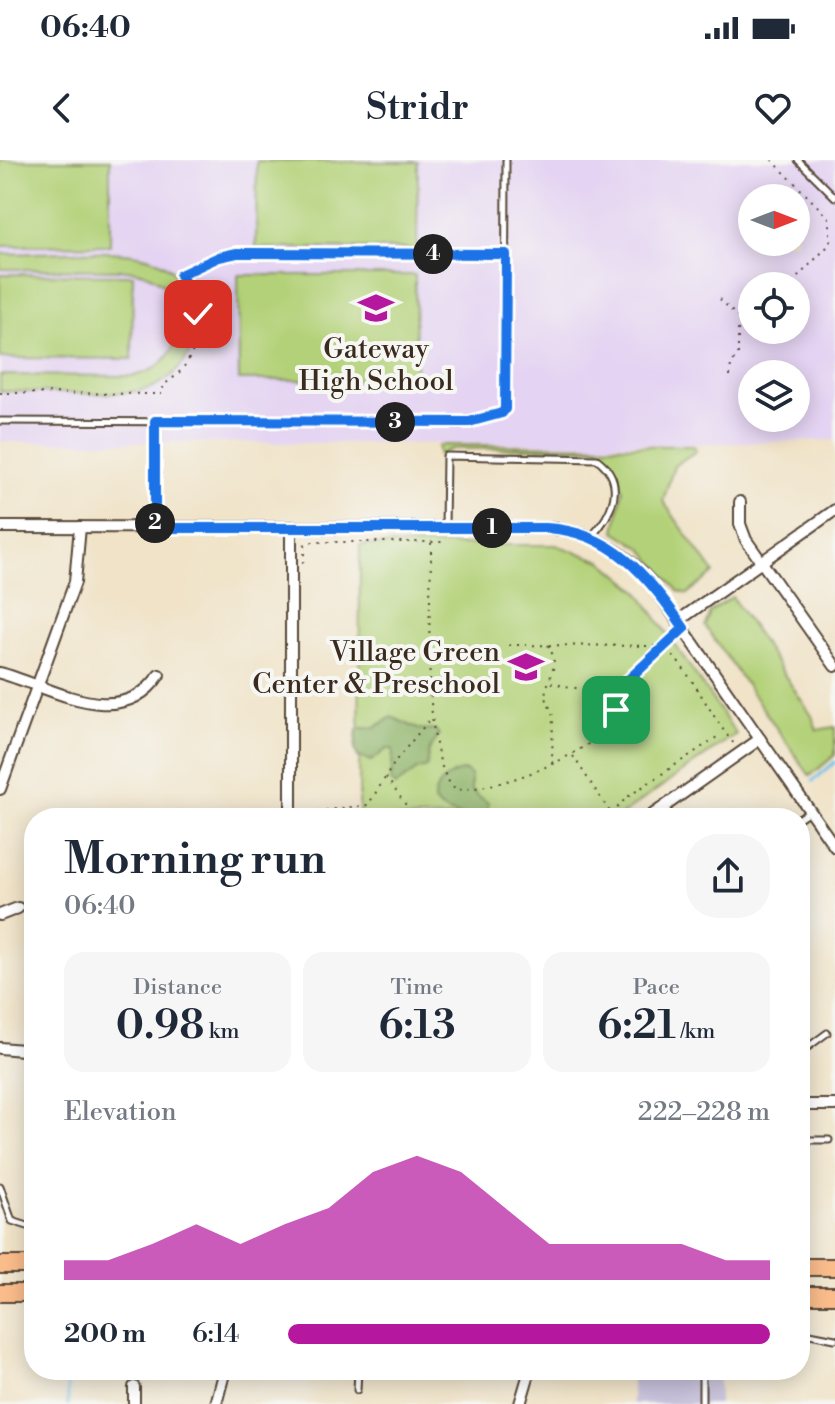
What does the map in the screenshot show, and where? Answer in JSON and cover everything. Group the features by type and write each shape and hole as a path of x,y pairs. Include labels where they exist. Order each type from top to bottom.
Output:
{"main road":[{"path":"0,1265 24,1265"},
{"path":"810,1267 835,1267"},
{"path":"0,1293 24,1293"},
{"path":"810,1295 835,1295"}],"street":[{"path":"740,502 742,532 835,666"},
{"path":"681,624 835,510"},
{"path":"0,527 552,528 591,538 615,550 637,567 681,624 809,808"},
{"path":"0,789 77,578 80,527"},
{"path":"291,527 291,808"},
{"path":"0,673 86,702 108,704 146,691 159,675"},
{"path":"661,808 760,739"},
{"path":"810,810 835,847"},
{"path":"0,915 18,908"},
{"path":"0,1048 24,1050"},
{"path":"810,1105 835,1105"},
{"path":"216,1404 222,1380"},
{"path":"520,1404 527,1380"},
{"path":"134,1387 134,1404"}],"lane":[{"path":"0,421 461,423 495,417 505,409 506,160"},
{"path":"798,160 835,197"},
{"path":"155,421 155,528"},
{"path":"445,528 446,456 597,459 611,476 616,495 604,524 591,538"},
{"path":"810,1046 827,1033"},
{"path":"810,1140 829,1140"},
{"path":"0,1186 12,1221 24,1225"},
{"path":"810,1334 835,1339"},
{"path":"357,1390 358,1380"},
{"path":"702,1380 702,1404"}],"path":[{"path":"772,160 830,219 830,244 803,272"},
{"path":"0,393 163,394 163,385 177,375 190,358 199,329 195,300 180,275 223,255 506,254"},
{"path":"720,299 738,318"},
{"path":"730,376 731,363 738,356 738,344"},
{"path":"305,545 311,542 446,542"},
{"path":"431,543 430,718 445,771 454,789 479,786 552,765 572,755 612,726 617,697 625,683 681,624"},
{"path":"509,645 663,646"},
{"path":"548,645 553,655 551,683 545,695 553,716 552,765"},
{"path":"663,646 715,718 722,734 741,752"},
{"path":"551,683 585,690 599,682 625,683"},
{"path":"362,808 374,799 386,776 430,718"},
{"path":"617,808 626,798 722,734"},
{"path":"572,755 608,808"},
{"path":"386,776 408,808"}],"shaded area":[{"name":"Gateway High School","path":"0,160 835,160 835,440 689,444 0,442"},
{"path":"632,1380 719,1380 719,1404 632,1404"}],"green space":[{"path":"0,160 110,160 110,245 0,246"},
{"path":"257,161 418,162 417,249 256,248"},
{"path":"115,252 159,262 179,278 192,300 196,325 188,355 171,376 155,386 132,392 0,391 0,375 130,376 152,369 167,357 176,340 179,322 175,304 166,288 150,276 128,270 0,269 0,254"},
{"path":"0,274 133,275 132,359 0,358"},
{"path":"238,275 415,275 416,380 239,380"},
{"path":"438,445 694,446 696,451 674,466 663,501 714,573 687,594 678,591 643,549 615,531 623,490 619,478 599,448 452,449 438,455"},
{"path":"360,545 556,545 602,561 638,591 736,734 631,808 359,808"},
{"path":"732,597 812,716 817,730 835,727 835,755 810,776 705,626 710,612"},
{"path":"392,717 418,729 436,730 439,735 429,751 427,767 417,770 395,786 391,782 393,749 387,749 371,761 358,757 355,750 357,729 376,727"},
{"path":"466,771 471,776 471,790 488,803 488,808 441,808 434,802 439,785 454,773"}],"waterway":[{"path":"813,781 835,762"},
{"path":"67,1380 68,1404"}],"place":[{"name":"Gateway High School","path":"376,308"},
{"name":"Village Green Center & Preschool","path":"526,667"}],"route":[{"path":"198,314 193,295 180,275 223,255 506,254 505,409 502,413 479,422 155,421 155,528 546,528 564,529 585,536 615,550 646,575 684,628 621,687 616,710"}]}
